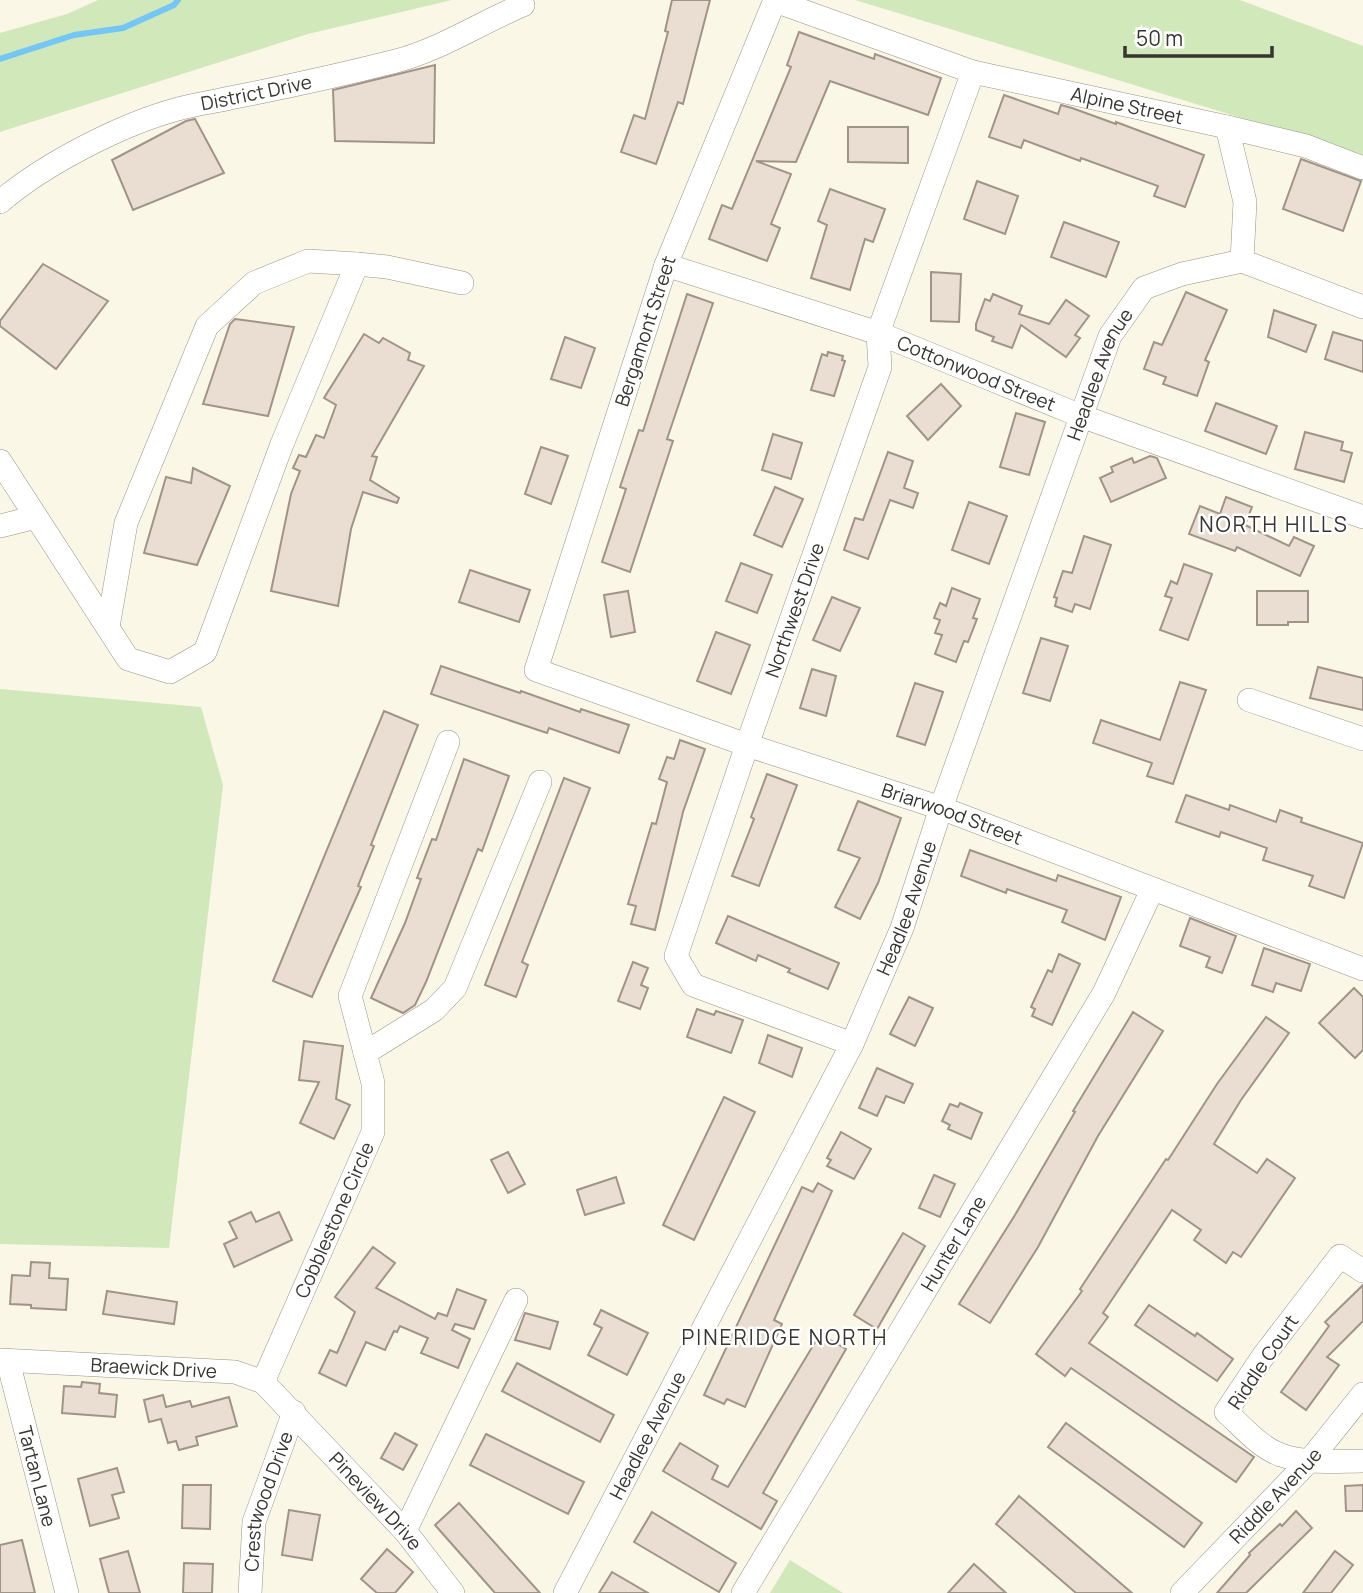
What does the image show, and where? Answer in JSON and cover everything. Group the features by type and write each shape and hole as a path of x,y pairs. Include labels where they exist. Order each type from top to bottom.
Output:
{"street":[{"name":"Alpine Street","path":"775,0 973,72 1306,146 1363,168"},
{"name":"Bergamont Street","path":"536,670 666,265 775,0"},
{"name":"District Drive","path":"0,202 43,169 151,118 178,108 309,82 397,60 432,49 489,19 523,5"},
{"name":"Northwest Drive","path":"852,1044 693,985 676,956 880,367 878,333 973,72"},
{"path":"1227,127 1245,202 1242,261 1363,307"},
{"path":"108,627 126,523 207,326 254,283 308,261 387,267 463,283"},
{"name":"Headlee Avenue","path":"565,1593 852,1044 902,928 941,808 1110,336 1144,288 1182,274 1242,261"},
{"path":"0,461 128,659 170,672 205,652 282,444 357,264"},
{"name":"Cottonwood Street","path":"666,265 878,333 1081,416 1363,517"},
{"path":"0,526 36,517"},
{"name":"Briarwood Street","path":"536,670 747,745 941,808 1363,969"},
{"path":"1249,700 1363,739"},
{"name":"Cobblestone Circle","path":"263,1382 373,1132 373,1083 350,996 448,742"},
{"path":"365,1053 433,1010 455,988 540,782"},
{"name":"Hunter Lane","path":"743,1593 1104,993 1152,890"},
{"name":"Riddle Court","path":"1310,1460 1282,1455 1272,1450 1226,1412 1264,1355 1340,1256 1363,1271"},
{"path":"405,1531 516,1300"},
{"name":"Braewick Drive","path":"4,1360 235,1372 263,1382 294,1412"},
{"name":"Tartan Lane","path":"4,1360 67,1593"},
{"name":"Riddle Avenue","path":"1182,1593 1310,1460 1363,1394"},
{"name":"Pineview Drive","path":"294,1412 405,1531 453,1593"},
{"name":"Crestwood Drive","path":"250,1593 254,1522 294,1412"},
{"path":"1310,1460 1363,1461"}],"green space":[{"path":"98,0 452,0 308,34 0,132 0,33 67,14"},
{"path":"855,0 1240,0 1363,46 1363,155"},
{"path":"0,689 201,707 223,785 169,1248 0,1244"},
{"path":"790,1560 843,1593 770,1593"}],"building":[{"path":"672,0 710,0 683,104 678,102 656,164 621,152 634,115 645,119 668,32 665,31"},
{"path":"799,32 874,59 875,54 941,78 928,115 830,81 796,162 756,161 791,174 771,224 780,228 767,261 709,239 722,205 732,209 791,67 787,65"},
{"path":"435,65 434,143 335,141 333,90"},
{"path":"1004,95 1058,114 1061,105 1072,108 1204,155 1185,207 1154,196 1158,186 1081,158 1080,161 1024,140 1021,148 989,137"},
{"path":"195,119 224,173 133,210 112,160 186,121"},
{"path":"848,127 908,127 908,163 848,162"},
{"path":"1301,159 1361,181 1343,231 1283,209"},
{"path":"977,181 1018,196 1005,234 964,219"},
{"path":"830,189 885,209 873,242 865,239 850,290 811,278 827,225 818,221"},
{"path":"1064,222 1119,242 1106,277 1051,257"},
{"path":"43,264 108,301 56,369 0,326 0,321"},
{"path":"931,272 961,274 959,322 931,321"},
{"path":"1186,292 1227,310 1205,360 1209,362 1197,396 1163,384 1166,377 1144,369 1154,342 1162,345"},
{"path":"687,294 713,303 667,439 673,441 630,572 602,562 626,489 620,487 639,430 643,431"},
{"path":"993,294 1022,306 1019,314 1049,324 1066,300 1089,316 1075,335 1080,338 1066,357 1021,325 1012,348 992,341 994,337 976,330 985,299 990,301"},
{"path":"1274,310 1316,325 1306,352 1268,337"},
{"path":"235,319 294,327 268,416 203,404 230,324"},
{"path":"1333,332 1363,341 1363,372 1325,359"},
{"path":"364,334 379,343 383,338 410,353 408,360 424,366 372,456 377,457 370,480 399,498 397,503 363,492 351,529 338,606 271,591 291,494 300,471 293,468 299,455 306,457 316,435 324,438 336,405 324,398"},
{"path":"565,337 595,348 581,388 551,379"},
{"path":"828,352 843,356 842,360 845,361 834,396 811,390 822,354 827,356"},
{"path":"941,384 961,406 928,440 907,416"},
{"path":"1216,403 1277,426 1266,454 1205,431"},
{"path":"1016,413 1045,422 1029,475 1000,467"},
{"path":"1305,432 1343,442 1341,450 1352,453 1344,482 1295,469"},
{"path":"773,434 802,443 791,479 762,470"},
{"path":"541,447 568,456 551,504 525,494"},
{"path":"888,452 913,461 904,488 918,493 913,508 890,500 868,559 844,550 855,518 863,520"},
{"path":"1150,456 1157,458 1166,478 1111,502 1100,478 1113,472 1111,467 1132,458 1134,463"},
{"path":"193,468 230,486 197,565 144,553 166,477 191,483"},
{"path":"775,487 803,499 782,547 754,535"},
{"path":"1226,497 1252,507 1245,525 1289,546 1294,537 1314,546 1300,576 1237,547 1235,551 1189,534 1200,506 1220,514"},
{"path":"969,502 1007,516 989,564 952,550"},
{"path":"1084,536 1111,545 1090,609 1075,604 1072,612 1055,606 1057,598 1054,597 1063,571 1072,573"},
{"path":"741,563 772,575 757,613 726,601"},
{"path":"1184,564 1212,574 1188,640 1160,630 1172,598 1165,596 1171,581 1177,584"},
{"path":"470,570 530,590 519,622 459,602"},
{"path":"952,588 980,599 973,618 977,619 956,662 935,654 942,635 935,633 940,620 934,618 940,603 946,606"},
{"path":"628,591 635,632 611,637 604,595"},
{"path":"1257,591 1308,591 1308,622 1257,625"},
{"path":"832,597 860,608 840,651 813,640"},
{"path":"716,632 750,645 731,694 697,681"},
{"path":"1041,638 1068,646 1050,701 1023,693"},
{"path":"441,666 580,712 581,709 629,725 619,753 549,728 547,733 431,694"},
{"path":"1318,667 1363,678 1363,710 1310,698"},
{"path":"812,669 836,676 826,716 800,708"},
{"path":"1180,682 1206,690 1173,784 1147,776 1152,763 1093,743 1101,720 1160,740"},
{"path":"915,683 943,692 925,745 897,736"},
{"path":"384,711 418,725 371,845 374,846 358,886 361,887 312,997 273,981"},
{"path":"680,740 705,749 683,812 655,930 631,924 636,906 628,904 652,823 656,824 667,782 659,779 667,757 674,759"},
{"path":"464,759 509,776 482,851 478,849 426,982 415,1005 403,1013 371,998 405,923 421,879 417,878 432,839 436,840"},
{"path":"767,774 797,785 759,886 732,876 754,819 751,817"},
{"path":"564,778 590,788 522,962 528,965 516,997 485,985"},
{"path":"1186,795 1229,810 1230,805 1276,822 1280,810 1302,818 1301,822 1363,843 1344,898 1309,886 1313,876 1263,860 1267,848 1221,832 1219,837 1176,822"},
{"path":"858,801 901,818 878,883 860,919 835,907 860,858 838,850"},
{"path":"970,850 1056,881 1058,875 1121,897 1105,940 1062,922 1067,910 1007,889 1006,893 961,876"},
{"path":"728,916 839,963 828,989 788,972 790,969 758,955 756,961 716,943"},
{"path":"1190,918 1236,936 1222,973 1206,967 1210,957 1180,946"},
{"path":"1264,948 1310,964 1301,991 1276,983 1273,992 1252,985"},
{"path":"1059,954 1080,964 1052,1025 1032,1016 1035,1009 1031,1007 1048,970 1052,972"},
{"path":"633,962 648,968 641,985 648,988 640,1009 618,1001"},
{"path":"1354,988 1363,997 1363,1050 1355,1058 1319,1023"},
{"path":"909,997 933,1008 915,1046 890,1034"},
{"path":"697,1009 714,1015 716,1011 743,1020 731,1053 687,1037"},
{"path":"1133,1012 1163,1031 1098,1136 1038,1247 990,1323 959,1304 1015,1215 1075,1112 1073,1111"},
{"path":"1266,1017 1289,1033 1241,1100 1214,1144 1257,1173 1267,1159 1295,1178 1241,1257 1233,1252 1226,1263 1194,1240 1201,1230 1172,1210 1103,1313 1108,1317 1089,1343 1254,1457 1236,1482 1071,1368 1065,1376 1036,1354 1082,1291 1080,1289 1217,1084"},
{"path":"768,1035 802,1048 792,1077 759,1063"},
{"path":"304,1041 343,1046 336,1099 350,1105 334,1139 300,1123 319,1082 299,1080"},
{"path":"877,1068 913,1084 904,1103 886,1096 877,1116 859,1108"},
{"path":"724,1097 755,1112 694,1240 663,1225"},
{"path":"960,1103 982,1113 971,1139 948,1129 950,1125 942,1121 950,1104 958,1107"},
{"path":"841,1132 871,1149 854,1179 827,1166 831,1160 827,1158"},
{"path":"508,1152 525,1184 508,1193 491,1160"},
{"path":"934,1175 955,1184 940,1217 919,1208"},
{"path":"616,1177 624,1203 585,1215 577,1190"},
{"path":"818,1183 832,1191 774,1320 782,1324 745,1407 727,1399 724,1404 704,1395 802,1187 813,1192"},
{"path":"251,1212 256,1222 279,1212 292,1240 234,1267 224,1244 237,1238 229,1222"},
{"path":"903,1233 925,1246 877,1329 854,1315"},
{"path":"373,1247 395,1263 376,1288 435,1319 438,1313 447,1316 457,1289 486,1300 474,1329 455,1324 452,1330 470,1339 458,1368 421,1353 428,1338 400,1326 397,1332 394,1331 385,1350 366,1342 346,1386 319,1373 330,1350 337,1353 355,1312 335,1297"},
{"path":"31,1262 50,1263 49,1278 68,1279 66,1310 10,1304 12,1275 30,1276"},
{"path":"1363,1285 1363,1321 1327,1357 1339,1365 1306,1410 1281,1392 1329,1326 1325,1322"},
{"path":"107,1291 177,1302 174,1324 103,1314"},
{"path":"1149,1305 1195,1336 1197,1333 1233,1359 1217,1381 1135,1325"},
{"path":"601,1310 648,1333 627,1375 588,1355 602,1328 594,1324"},
{"path":"525,1313 558,1322 550,1349 515,1340"},
{"path":"820,1334 846,1349 763,1493 777,1501 761,1529 663,1471 680,1443 718,1466 712,1479 728,1487"},
{"path":"517,1363 614,1415 600,1442 502,1391"},
{"path":"82,1382 100,1384 99,1393 117,1395 115,1417 62,1413 64,1386 81,1387"},
{"path":"163,1395 166,1407 190,1401 192,1407 229,1397 237,1426 196,1437 198,1445 179,1450 176,1441 168,1443 161,1419 149,1422 144,1400"},
{"path":"1066,1423 1202,1523 1184,1547 1048,1447"},
{"path":"395,1433 417,1445 403,1470 381,1458"},
{"path":"486,1434 584,1482 568,1514 470,1465"},
{"path":"117,1468 124,1492 112,1495 119,1518 90,1526 78,1479"},
{"path":"183,1485 211,1485 210,1529 182,1528"},
{"path":"1363,1485 1363,1511 1346,1511 1345,1486"},
{"path":"1019,1496 1132,1593 1076,1593 996,1524"},
{"path":"459,1503 540,1593 495,1593 435,1525"},
{"path":"289,1510 320,1515 312,1560 282,1555"},
{"path":"1296,1511 1312,1528 1246,1593 1217,1593 1249,1553"},
{"path":"652,1512 736,1563 719,1592 634,1542"},
{"path":"22,1540 35,1593 0,1593 0,1545"},
{"path":"387,1549 413,1572 395,1593 377,1593 361,1579"},
{"path":"128,1551 140,1593 109,1593 100,1559"},
{"path":"1335,1551 1353,1565 1331,1593 1303,1593"},
{"path":"184,1563 213,1564 212,1593 183,1593"},
{"path":"974,1564 1006,1593 948,1593"},
{"path":"612,1572 648,1593 599,1593"}],"waterway":[{"path":"0,59 74,35 123,28 174,5 178,0"}],"district":[{"name":"NORTH HILLS","path":"1274,525"},
{"name":"PINERIDGE NORTH","path":"785,1338"}]}
